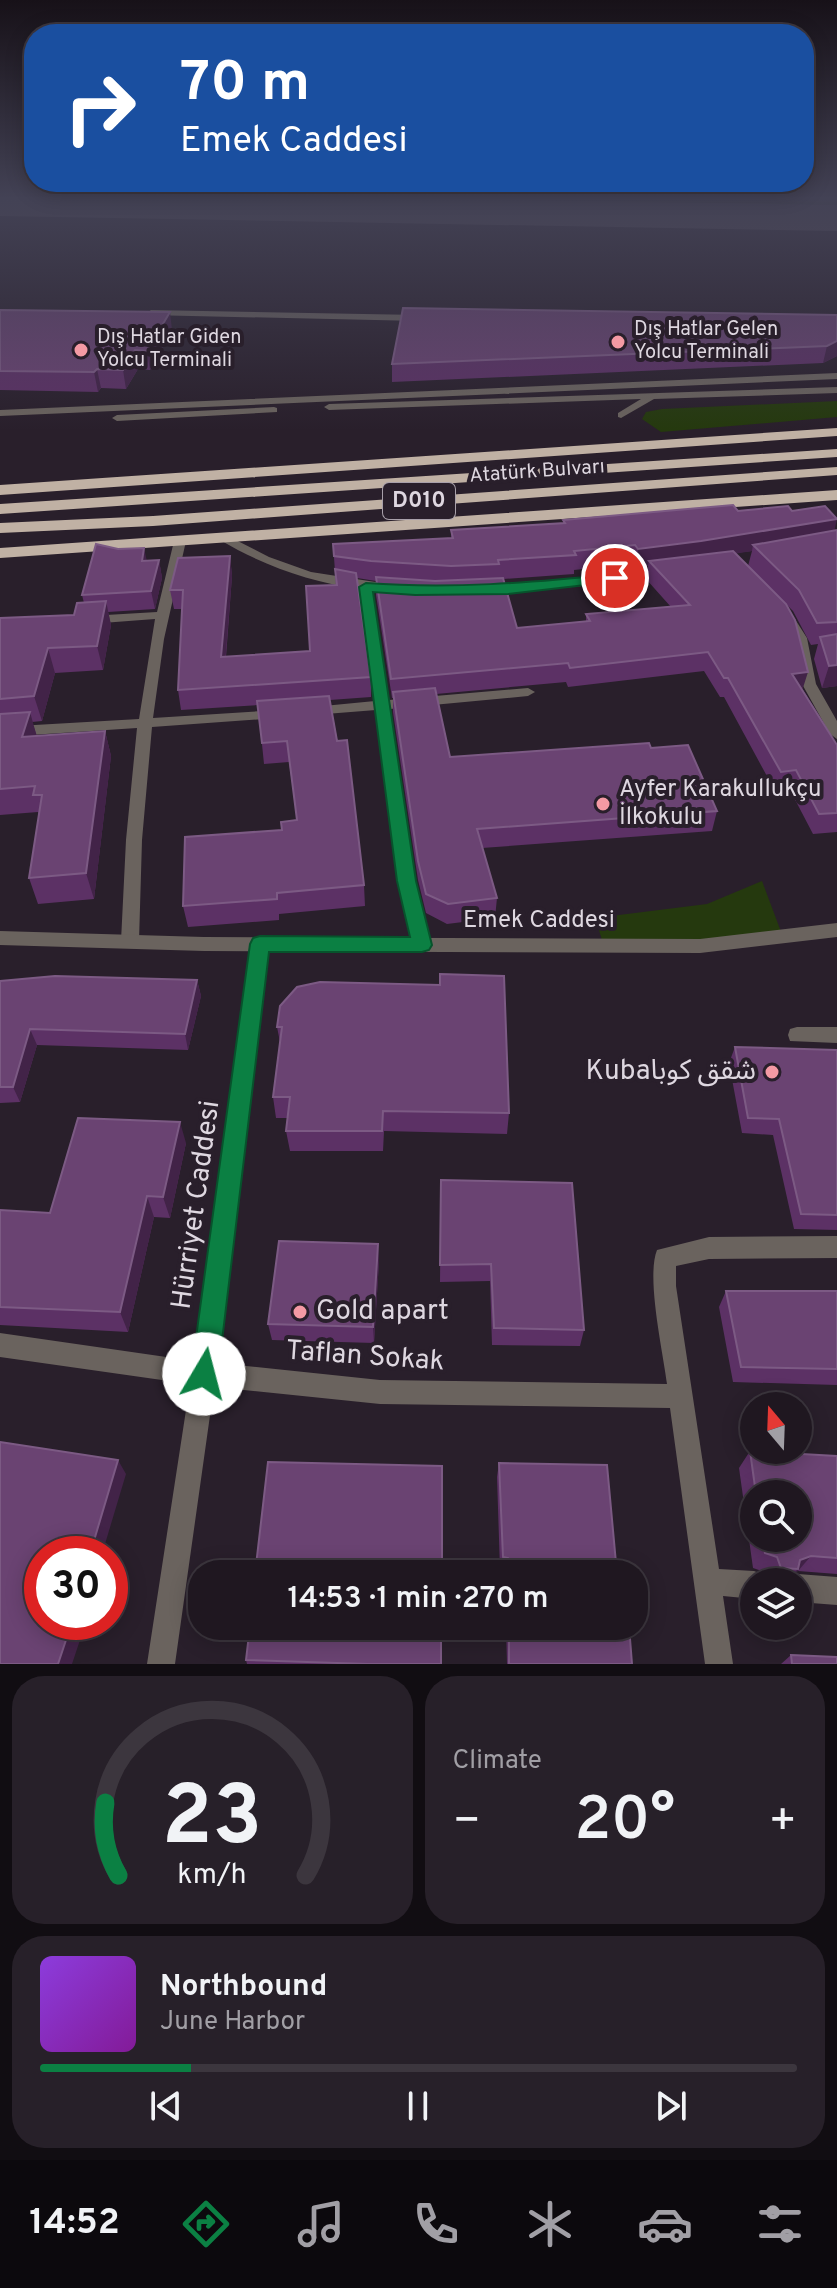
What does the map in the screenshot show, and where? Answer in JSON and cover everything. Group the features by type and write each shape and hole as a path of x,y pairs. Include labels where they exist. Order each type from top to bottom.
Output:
{"highway":[{"path":"0,490 837,432"},
{"name":"Atatürk Bulvarı","path":"0,509 837,453"},
{"name":"Atatürk Bulvarı","path":"0,528 153,521 837,471"},
{"path":"0,553 837,495"}],"street":[{"path":"138,313 430,318"},
{"path":"0,423 319,402 837,376"},
{"path":"0,402 319,402 837,390"},
{"path":"621,415 653,396"},
{"path":"0,413 160,404"},
{"path":"224,538 266,562 312,577 366,587 415,591"},
{"path":"130,941 146,723 180,541"},
{"path":"471,590 584,582 677,569"},
{"path":"366,587 407,881 422,945"},
{"path":"779,610 808,652 809,684 837,734"},
{"path":"75,621 164,615"},
{"path":"0,732 382,706 528,692"},
{"name":"Emek Caddesi","path":"0,938 260,944 700,946 837,930"},
{"name":"Hürriyet Caddesi","path":"161,1664 204,1374 260,944"},
{"path":"797,1035 837,1035"},
{"path":"719,1664 665,1286 665,1258 709,1248 837,1247"},
{"name":"Taflan Sokak","path":"0,1345 204,1374 380,1392 681,1396"},
{"path":"708,1582 740,1584"},
{"path":"812,1589 837,1591"}],"green space":[{"path":"837,401 837,417 661,432 642,419 646,412 662,409"},
{"path":"762,881 783,937 603,943 595,918 707,904"}],"building":[{"name":"Dış Hatlar Gelen Yolcu Terminali","path":"403,308 837,315 837,341 827,346 392,364"},
{"name":"Dış Hatlar Giden Yolcu Terminali","path":"0,310 170,312 147,351 135,350 123,370 0,371"},
{"path":"733,505 738,511 788,506 792,511 825,506 837,519 638,549 635,545 574,551 576,555 498,560 499,564 451,566 334,556 333,544 453,538 451,530 565,523 563,520"},
{"path":"837,530 837,622 817,623 799,590 753,545"},
{"path":"96,544 118,549 144,548 142,561 159,560 151,591 82,595"},
{"path":"733,551 786,604 795,620 808,672 792,674 837,745 837,813 819,814 796,770 781,772 728,678 724,678 708,652 570,668 568,663 391,679 376,577 435,581 503,578 517,628 590,621 586,614 690,605 649,561"},
{"path":"230,556 221,657 310,651 306,586 337,585 335,569 356,573 371,677 178,690 183,590 170,590 178,558"},
{"path":"106,601 97,646 48,648 34,696 0,699 0,618 74,615 77,603"},
{"path":"837,634 837,665 829,666 820,637"},
{"path":"435,688 450,757 649,743 651,748 688,745 717,811 477,829 497,898 448,904 426,894 418,861 393,692"},
{"path":"329,696 337,741 347,740 364,885 277,893 277,899 183,906 185,837 282,830 281,822 297,820 287,741 262,743 257,701"},
{"path":"30,712 22,737 105,731 86,873 29,878 42,795 33,795 35,786 0,789 0,714"},
{"path":"440,974 504,976 509,1113 383,1111 382,1131 286,1131 290,1097 273,1097 282,1027 277,1027 280,1006 297,987 320,982 440,985"},
{"path":"55,976 197,980 185,1034 30,1029 13,1087 0,1087 0,981"},
{"path":"735,1047 837,1050 837,1215 801,1214 779,1119 748,1118"},
{"path":"78,1118 180,1122 163,1197 147,1196 120,1312 0,1307 0,1210 50,1213"},
{"path":"441,1180 572,1183 584,1330 494,1328 491,1264 440,1265"},
{"path":"279,1241 378,1244 373,1327 268,1324"},
{"path":"726,1291 837,1291 837,1369 741,1367"},
{"path":"0,1442 118,1460 95,1536 24,1536 24,1640 66,1640 58,1664 0,1664"},
{"path":"812,1455 837,1456 837,1558 811,1556 800,1560 798,1568 781,1568 777,1557 765,1553 812,1552 812,1480 754,1480 752,1464 812,1464"},
{"path":"268,1462 442,1466 442,1560 257,1560"},
{"path":"499,1463 607,1465 616,1560 508,1560 503,1557"},
{"path":"248,1640 441,1640 441,1664 246,1660"},
{"path":"509,1640 630,1640 632,1664 509,1664"},
{"path":"791,1655 837,1657 837,1664 792,1664"}],"place":[{"name":"Dış Hatlar Gelen Yolcu Terminali","path":"618,342"},
{"name":"Dış Hatlar Giden Yolcu Terminali","path":"81,350"},
{"name":"Ayfer Karakullukçu İlkokulu","path":"603,804"},
{"name":"Kubaشقق كوبا","path":"772,1072"},
{"name":"Gold apart","path":"300,1312"}],"route":[{"path":"204,1374 260,944 422,945 407,881 366,587 415,591 508,589 615,578"}]}
